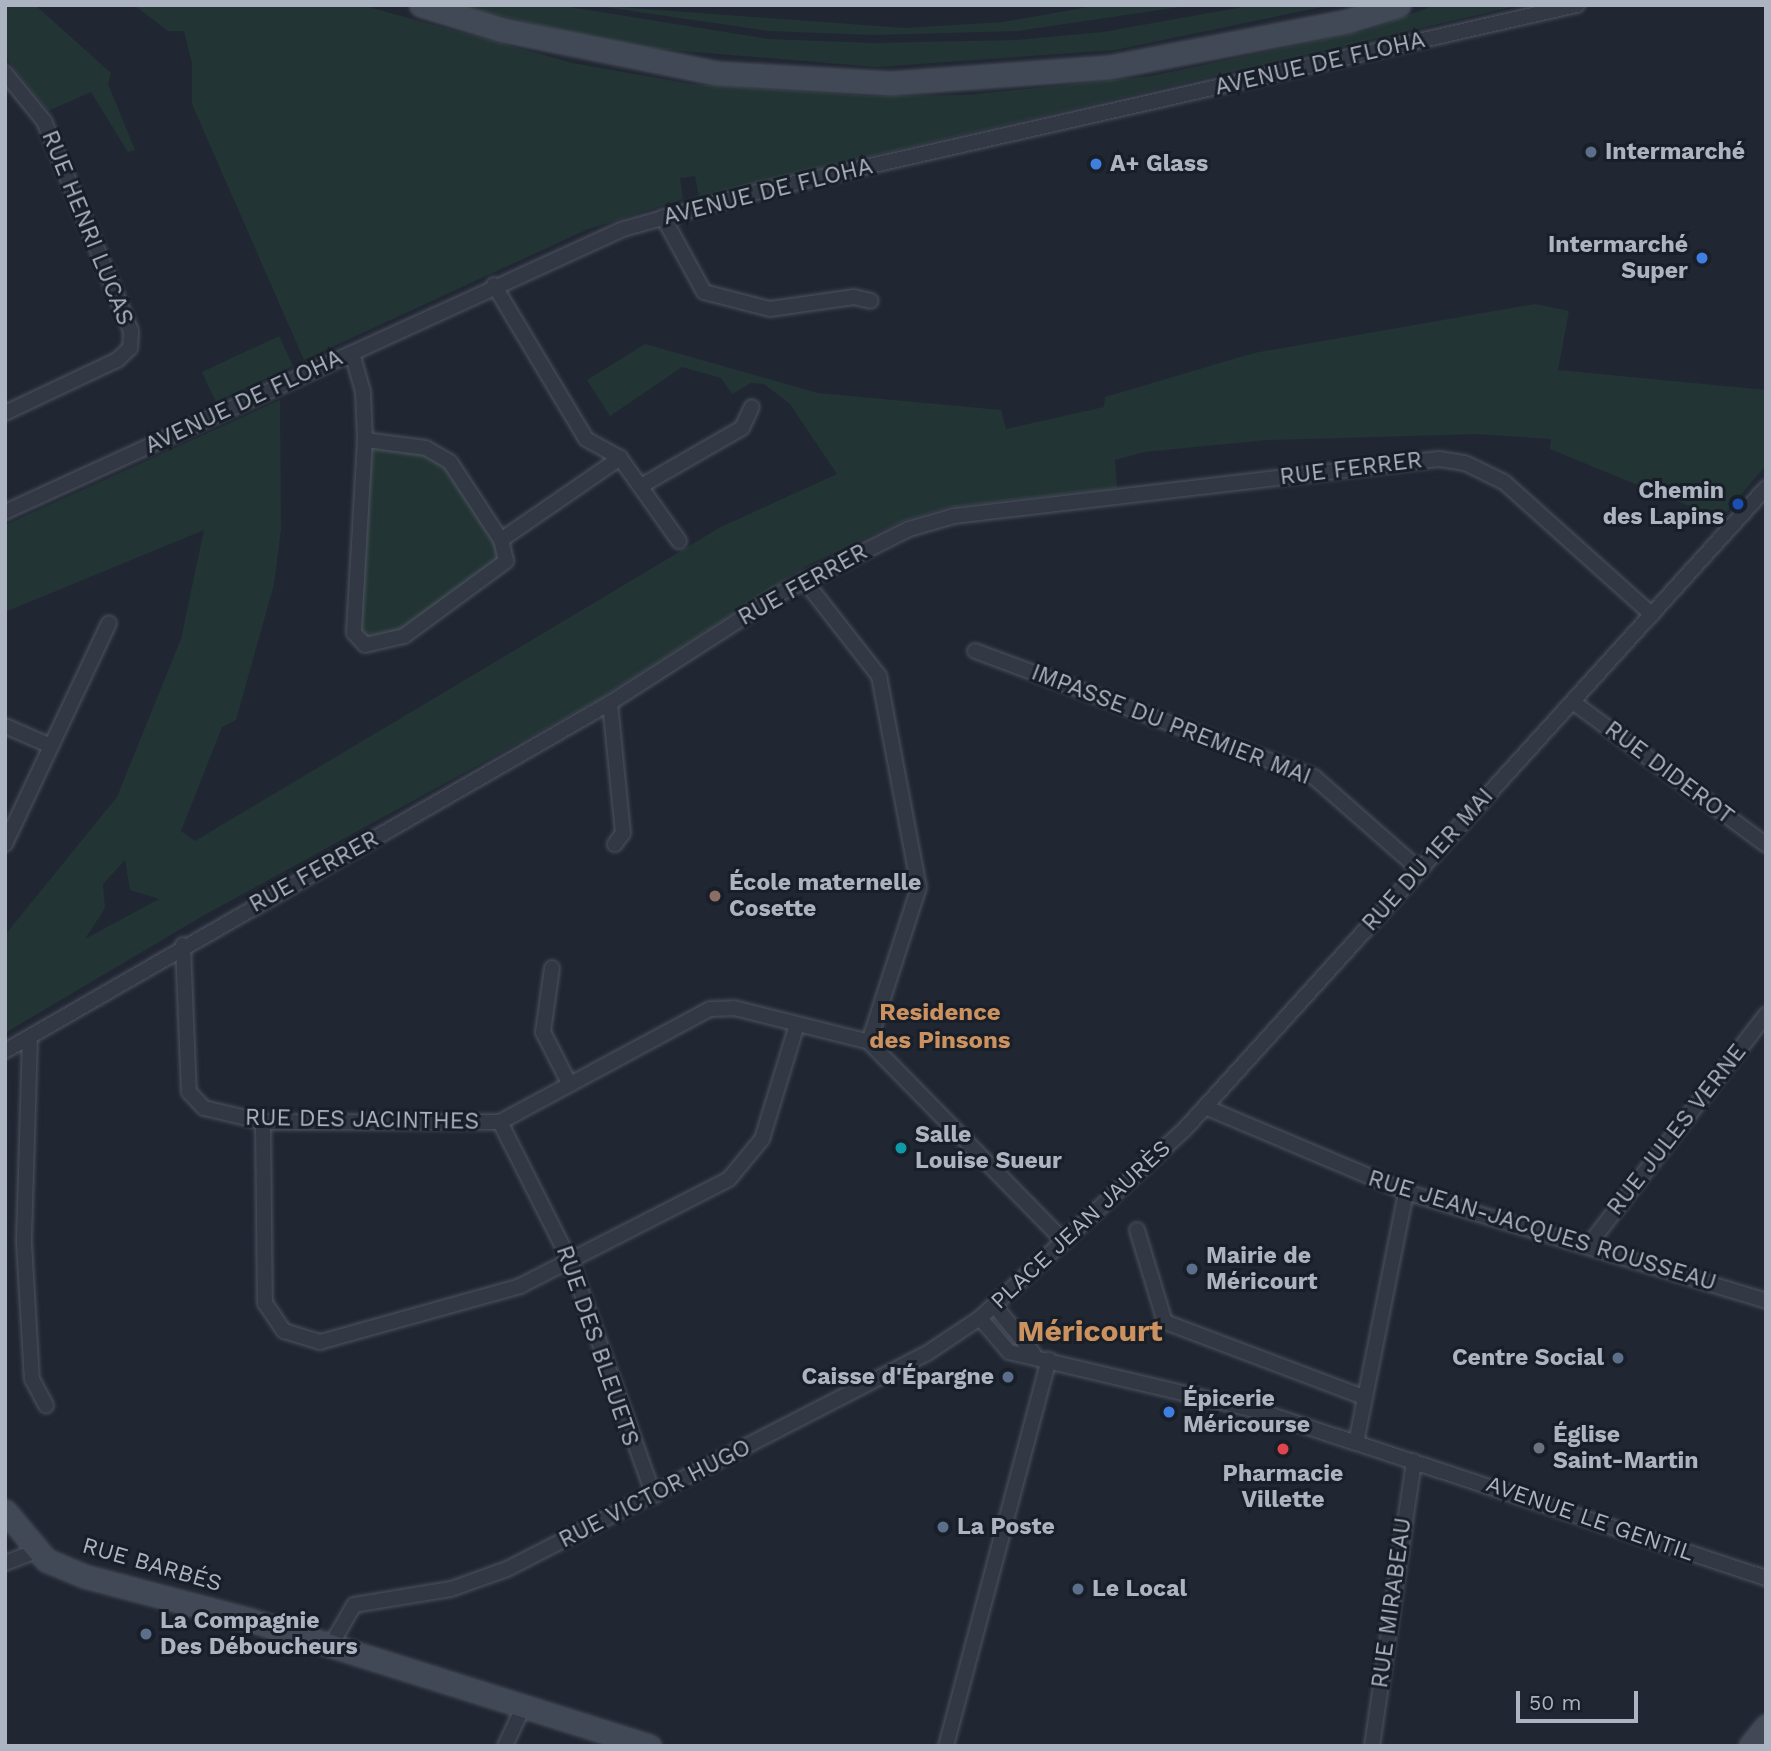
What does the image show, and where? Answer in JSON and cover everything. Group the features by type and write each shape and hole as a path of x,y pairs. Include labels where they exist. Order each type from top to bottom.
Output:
{"main road":[{"path":"421,5 503,30 716,73 891,83 1109,67 1347,21 1399,5"},
{"path":"5,1511 36,1551"},
{"name":"RUE BARBÉS","path":"36,1551 84,1576 331,1644 650,1746"},
{"path":"1751,1746 1766,1726"}],"street":[{"name":"AVENUE DE FLOHA","path":"5,512 494,285 663,217 1577,5"},
{"name":"RUE HENRI LUCAS","path":"5,73 29,97 131,331 130,348 5,413"},
{"path":"663,217 704,292 770,309 854,296 871,301"},
{"path":"494,285 586,439 620,458 679,541"},
{"path":"352,353 365,440 354,633 365,645 404,636 495,575 506,561 501,540 440,454 365,440"},
{"path":"641,486 742,428 752,407"},
{"path":"501,540 620,458"},
{"name":"RUE FERRER","path":"5,1051 183,945 610,703 804,580 909,529 954,516 1439,459 1465,463 1504,482 1652,615"},
{"name":"RUE DU 1ER MAI","path":"1205,1107 1766,488"},
{"path":"804,580 879,676 919,887 869,1042 1064,1241"},
{"path":"5,844 109,623"},
{"name":"IMPASSE DU PREMIER MAI","path":"975,651 1314,777 1420,870"},
{"name":"RUE DIDEROT","path":"1573,702 1766,845"},
{"path":"610,703 623,833 615,844"},
{"path":"5,726 51,746"},
{"name":"RUE DES JACINTHES","path":"183,945 188,957 189,1092 204,1108 263,1122 500,1122 702,1011 734,1008 796,1028 869,1042"},
{"path":"552,968 543,1032 570,1085"},
{"name":"RUE JULES VERNE","path":"1588,1246 1766,1015"},
{"path":"263,1122 265,1303 284,1331 299,1339 320,1342 458,1304 571,1263 729,1179 753,1156 796,1028"},
{"path":"30,1037 24,1242 32,1379 46,1405"},
{"name":"RUE JEAN-JACQUES ROUSSEAU","path":"1205,1107 1406,1192 1766,1301"},
{"name":"PLACE JEAN JAURÈS","path":"1205,1107 1122,1193 1064,1241 980,1318 1009,1352 1033,1353 1049,1360 1203,1397 1356,1443"},
{"name":"RUE DES BLEUETS","path":"500,1122 571,1263 654,1496"},
{"path":"1356,1443 1361,1396 1406,1192"},
{"path":"1137,1230 1165,1322 1361,1396"},
{"path":"994,1305 1033,1353"},
{"name":"RUE VICTOR HUGO","path":"331,1644 354,1605 479,1580 654,1496 926,1354 980,1318"},
{"path":"946,1746 1049,1360"},
{"name":"AVENUE LE GENTIL","path":"1356,1443 1766,1578"},
{"name":"RUE MIRABEAU","path":"1372,1746 1413,1461"},
{"path":"5,1563 36,1551"},
{"path":"505,1746 524,1705"}],"shaded area":[{"path":"5,5 35,5 111,73 108,84 135,150 128,152 91,92 48,111 5,57"},
{"path":"134,5 361,5 573,63 691,84 869,96 968,95 1152,76 1369,30 1435,5 1520,5 699,196 695,176 680,178 683,199 586,230 304,360 192,104 192,63 184,31 168,31"},
{"path":"458,5 557,5 768,39 874,43 1017,40 1103,32 1254,5 1332,5 1115,50 877,67 621,46"},
{"path":"591,5 905,28 1003,22 1100,5 1193,5 1017,31 874,35 769,31"},
{"path":"1535,304 1569,311 1558,370 1766,390 1766,465 1721,519 1550,449 1551,439 1477,434 1266,440 1144,452 1115,460 1117,488 950,507 905,520 808,565 594,702 206,914 5,1033 5,935 117,797 181,639 204,530 5,612 5,525 280,400 281,529 274,584 236,720 222,727 181,831 195,841 721,527 837,474 790,404 764,384 751,383 732,394 721,378 682,367 610,416 587,380 645,344 818,393 1001,410 1006,429 1104,407 1105,397 1254,353","holes":["125,860 130,890 159,899 85,939 105,908 103,884"]},
{"path":"279,336 293,366 216,402 202,372"},
{"path":"365,440 440,454 506,561 381,644 354,633"}],"place":[{"name":"Intermarché","path":"1591,152"},
{"name":"A+ Glass","path":"1096,164"},
{"name":"Intermarché Super","path":"1702,258"},
{"name":"Chemin des Lapins","path":"1738,504"},
{"name":"École maternelle Cosette","path":"715,896"},
{"name":"Salle Louise Sueur","path":"901,1148"},
{"name":"Mairie de Méricourt","path":"1192,1269"},
{"name":"Centre Social","path":"1618,1358"},
{"name":"Caisse d'Épargne","path":"1008,1377"},
{"name":"Épicerie Méricourse","path":"1169,1412"},
{"name":"Église Saint-Martin","path":"1539,1448"},
{"name":"Pharmacie Villette","path":"1283,1449"},
{"name":"La Poste","path":"943,1527"},
{"name":"Le Local","path":"1078,1589"},
{"name":"La Compagnie Des Déboucheurs","path":"146,1634"}],"district":[{"name":"Residence des Pinsons","path":"940,1027"},
{"name":"Méricourt","path":"1090,1331"}]}
